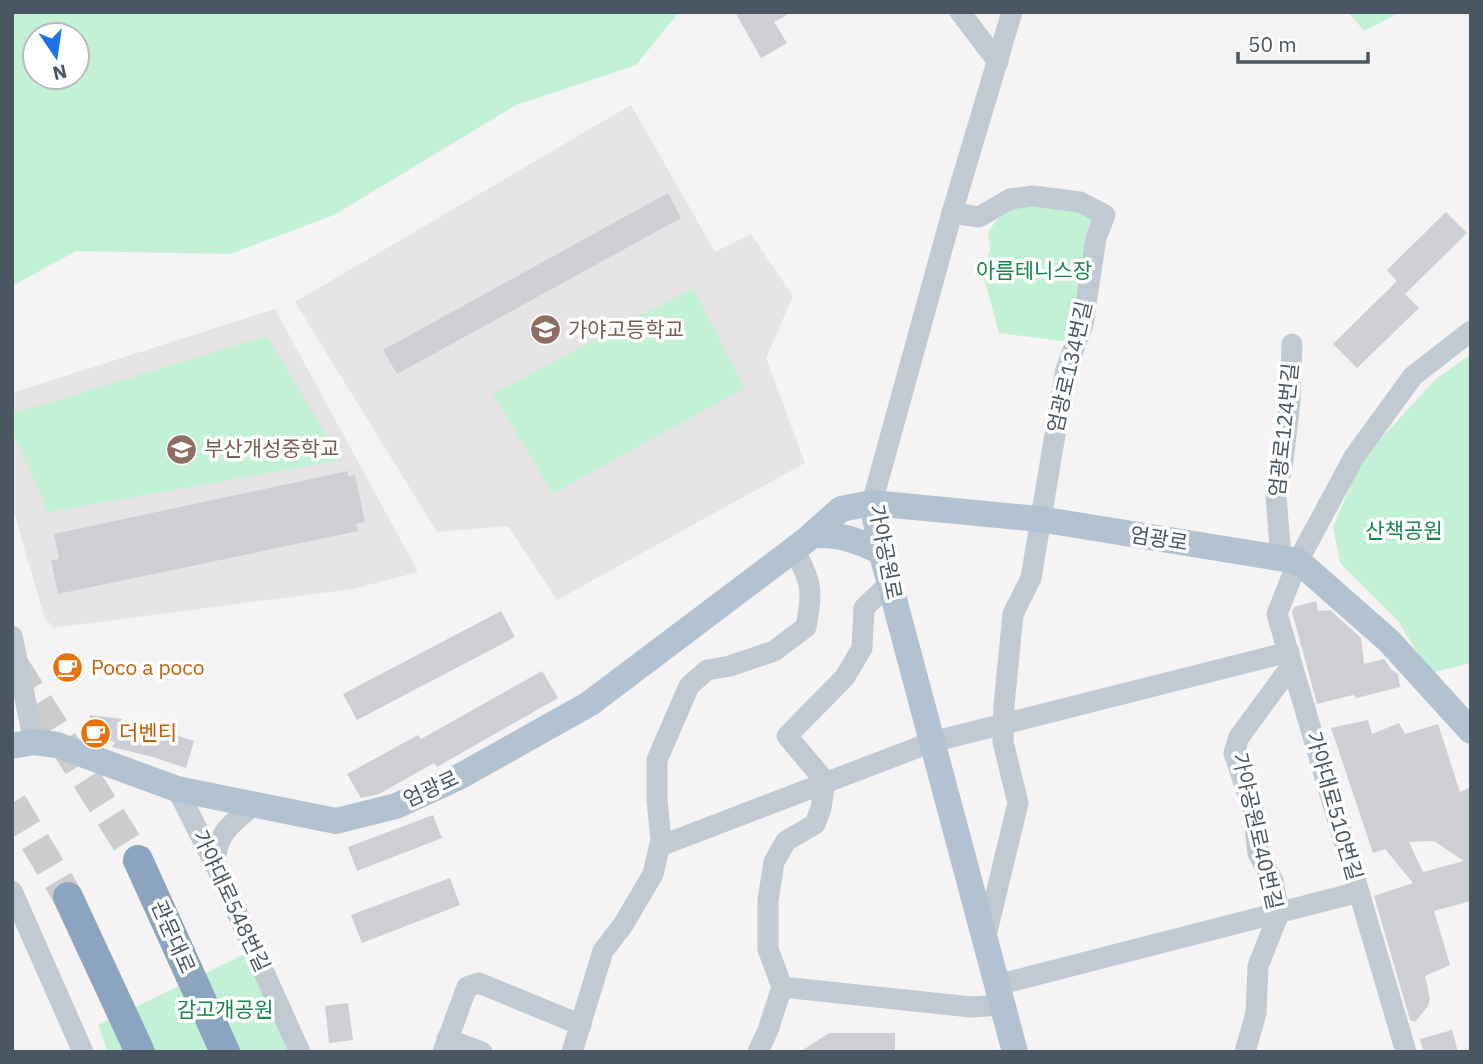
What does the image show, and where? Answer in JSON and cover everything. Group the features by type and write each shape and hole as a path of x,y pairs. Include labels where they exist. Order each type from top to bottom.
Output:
{"highway":[{"name":"관문대로","path":"138,860 225,1052"},
{"path":"68,897 140,1052"}],"main road":[{"name":"엄광로","path":"31,739 177,789 336,821 396,806 457,778 589,704 803,542 841,509 872,503 1039,519 1290,560"},
{"name":"가야공원로","path":"872,503 890,583 1015,1052"},
{"path":"803,542 835,534 882,552"},
{"path":"1290,560 1389,640 1471,731"}],"street":[{"path":"960,12 998,62"},
{"name":"가야공원로","path":"872,503 952,213 1012,12"},
{"name":"엄광로134번길","path":"952,213 979,217 1010,199 1033,196 1080,202 1105,215 1096,238 1083,324 1066,369 1031,578 1013,614 1003,742 1018,803 985,940"},
{"name":"가야대로510번길","path":"1406,1052 1277,614 1290,560 1354,457 1413,376 1471,331"},
{"name":"엄광로124번길","path":"1290,560 1276,497 1290,401 1292,344"},
{"path":"572,1052 603,951 623,925 653,874 660,846 657,760 689,686 707,670 730,666 774,651 806,627 811,603 810,578 803,542"},
{"path":"758,1052 782,988 768,949 768,900 774,862 786,841 815,824 825,781 787,736 845,677 862,648 864,607 890,583"},
{"path":"12,636 31,739"},
{"path":"660,846 932,742 1290,658"},
{"name":"가야공원로40번길","path":"1245,1052 1256,1013 1258,966 1279,913 1273,881 1258,853 1253,810 1234,753 1239,737 1290,658"},
{"path":"12,699 31,739"},
{"name":"가야대로548번길","path":"177,789 215,864 300,1052"},
{"path":"215,864 216,847 228,827 254,805"},
{"path":"12,891 83,1052"},
{"path":"782,988 971,1007 999,995 1359,892"},
{"path":"482,1052 445,1045 467,987 472,984 479,983 581,1025"}],"shaded area":[{"name":"가야고등학교","path":"631,105 715,252 751,234 793,296 766,358 805,463 557,600 508,526 437,532 295,302"},
{"name":"부산개성중학교","path":"275,309 418,572 353,589 53,628 44,616 12,505 12,393"}],"green space":[{"path":"12,12 679,12 636,65 516,105 334,215 230,254 76,251 12,286"},
{"path":"1348,12 1401,12 1364,31"},
{"name":"아름테니스장","path":"1015,203 1076,208 1093,217 1070,342 999,333 982,271 990,251 988,232 1004,210"},
{"path":"693,288 745,388 553,493 493,394"},
{"path":"267,336 342,460 48,512 12,431 12,414"},
{"name":"산책공원","path":"1471,354 1471,663 1430,673 1398,621 1340,563 1333,527 1362,459 1436,379"},
{"name":"감고개공원","path":"245,954 290,1052 108,1052 98,1025"}],"building":[{"path":"735,12 792,12 774,22 787,43 761,58"},
{"path":"668,193 681,218 397,374 383,350"},
{"path":"1446,212 1467,233 1405,294 1419,308 1357,368 1333,344 1397,281 1387,270"},
{"path":"348,471 348,476 355,475 365,522 356,524 358,531 58,594 51,560 59,559 54,534"},
{"path":"1316,601 1318,611 1330,610 1361,638 1364,664 1384,659 1398,674 1400,687 1357,698 1353,695 1317,704 1292,612 1294,607"},
{"path":"501,611 515,637 357,720 343,694"},
{"path":"542,671 558,698 437,767 434,763 379,794 361,798 347,774 418,735 421,739"},
{"path":"90,715 122,719 117,729 159,735 160,730 194,741 186,768 112,747 115,742 87,739"},
{"path":"1368,720 1372,734 1399,723 1405,734 1438,724 1460,792 1471,787 1471,901 1434,911 1450,965 1425,976 1430,999 1428,1006 1415,1022 1410,1020 1374,896 1413,883 1385,849 1373,853 1331,728","holes":["1434,841 1464,861 1423,872 1409,842"]},
{"path":"433,815 442,838 357,871 348,847"},
{"path":"450,878 460,905 362,943 351,915"},
{"path":"348,1003 353,1040 329,1043 325,1006"},
{"path":"1452,1030 1458,1052 1424,1052 1420,1039"},
{"path":"829,1033 895,1033 895,1052 800,1052"}],"tunnel":[{"path":"14,665 138,860"},
{"path":"12,803 68,897"}],"place":[{"name":"가야고등학교","path":"545,330"},
{"name":"부산개성중학교","path":"181,449"},
{"name":"Poco a poco","path":"68,668"},
{"name":"더벤티","path":"96,733"}]}
